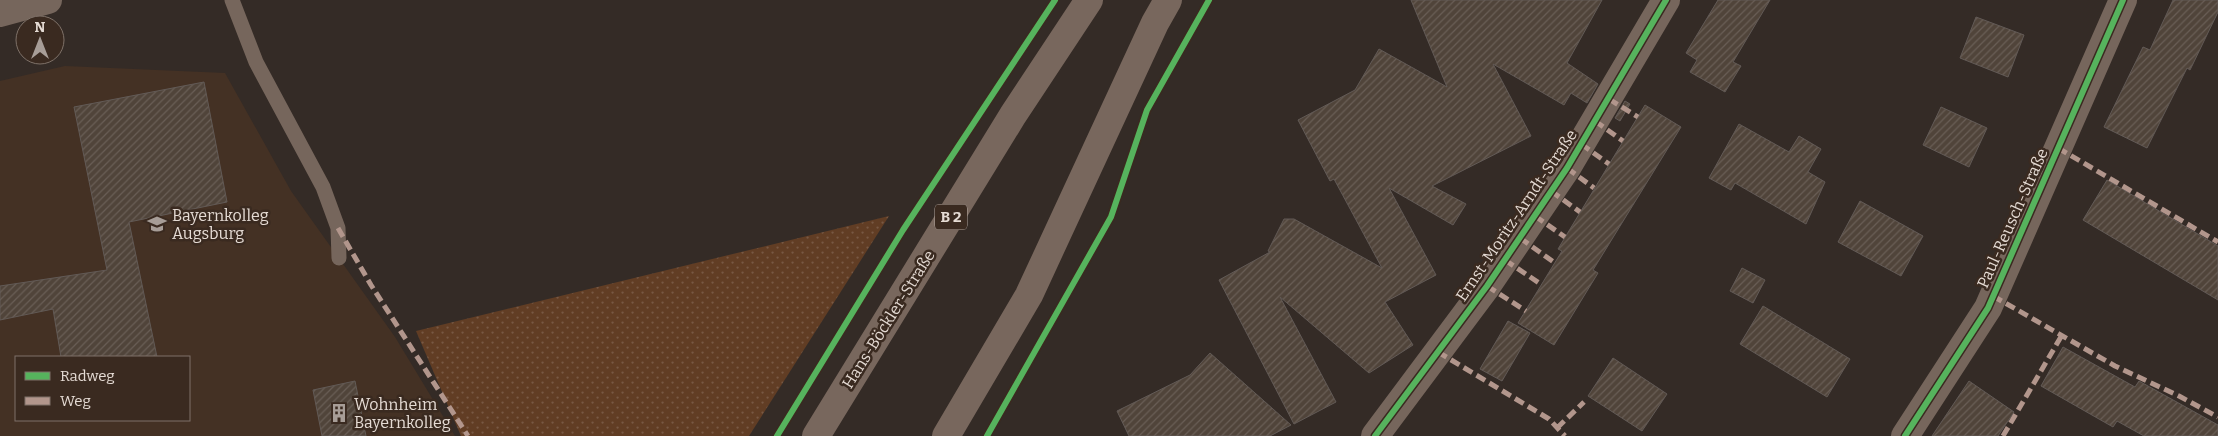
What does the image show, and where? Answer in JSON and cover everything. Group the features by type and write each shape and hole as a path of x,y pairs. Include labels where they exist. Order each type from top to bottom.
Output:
{"main road":[{"name":"Hans-Böckler-Straße","path":"816,436 1008,123 1089,0"},
{"path":"946,436 1029,295 1155,23 1168,0"}],"street":[{"path":"0,13 48,0"},
{"name":"Ernst-Moritz-Arndt-Straße","path":"1375,436 1478,298 1567,168 1666,0"},
{"name":"Paul-Reusch-Straße","path":"1905,436 1988,308 2123,0"}],"lane":[{"path":"232,0 256,62 324,187 338,228 339,258"}],"shaded area":[{"name":"Bayernkolleg Augsburg","path":"65,66 225,73 291,191 395,337 455,436 0,436 0,81"},
{"path":"889,216 749,436 461,436 416,331"}],"building":[{"path":"1411,0 1602,0 1567,63 1598,84 1587,103 1571,93 1564,105 1493,64 1531,136 1432,186 1466,204 1453,225 1389,188 1436,275 1385,302 1413,345 1369,373 1280,297 1336,402 1294,424 1219,280 1270,252 1268,251 1284,219 1294,219 1382,268 1334,179 1330,181 1298,120 1355,90 1379,49 1447,87"},
{"path":"1718,0 1770,0 1733,62 1741,66 1725,92 1690,72 1697,60 1686,53"},
{"path":"2173,0 2218,0 2218,12 2190,70 2187,68 2147,148 2104,127 2143,47 2150,50"},
{"path":"1976,17 2024,35 2008,77 1960,58"},
{"path":"204,82 227,202 129,222 157,356 61,356 53,309 0,320 0,286 107,270 74,107"},
{"path":"1625,101 1630,104 1620,121 1615,118"},
{"path":"1645,105 1681,127 1593,270 1598,273 1554,345 1518,323 1562,251 1558,249"},
{"path":"1941,107 1987,128 1969,167 1923,145"},
{"path":"1739,124 1789,152 1799,136 1821,149 1808,172 1825,182 1806,224 1735,183 1731,190 1709,178"},
{"path":"2107,180 2218,246 2218,300 2083,220"},
{"path":"1860,201 1923,236 1901,276 1838,242"},
{"path":"1742,268 1765,280 1753,303 1730,291"},
{"path":"1763,306 1850,359 1827,397 1740,344"},
{"path":"1508,321 1530,333 1502,381 1480,369"},
{"path":"2063,347 2135,387 2139,381 2218,425 2218,436 2144,436 2117,421 2113,427 2041,386"},
{"path":"1210,353 1291,425 1270,436 1129,436 1117,411 1190,375"},
{"path":"1613,358 1667,394 1642,431 1588,396"},
{"name":"Wohnheim Bayernkolleg","path":"355,381 366,436 322,436 313,390"},
{"path":"1969,381 2014,412 1998,436 1932,436"}],"marked path":[{"path":"1609,99 1638,117"},
{"path":"1595,121 1623,141"},
{"path":"1581,144 1609,164"},
{"path":"2058,148 2218,242"},
{"path":"1567,168 1594,188"},
{"path":"1551,191 1580,212"},
{"path":"1535,216 1565,237"},
{"path":"338,228 371,285 468,436"},
{"path":"1520,238 1555,263"},
{"path":"1505,260 1542,285"},
{"path":"1487,286 1526,311"},
{"path":"1993,296 2115,366 2179,396 2218,417"},
{"path":"2003,436 2062,335"},
{"path":"1438,352 1549,419 1565,436"},
{"path":"1557,428 1584,402"}],"cycle path":[{"path":"777,436 903,230 1055,0"},
{"path":"987,436 1111,217 1147,110 1209,0"},
{"path":"1375,436 1487,286 1567,168 1666,0"},
{"path":"1905,436 1988,308 2123,0"}],"place":[{"name":"Bayernkolleg Augsburg","path":"157,224"},
{"name":"Wohnheim Bayernkolleg","path":"339,413"}]}
